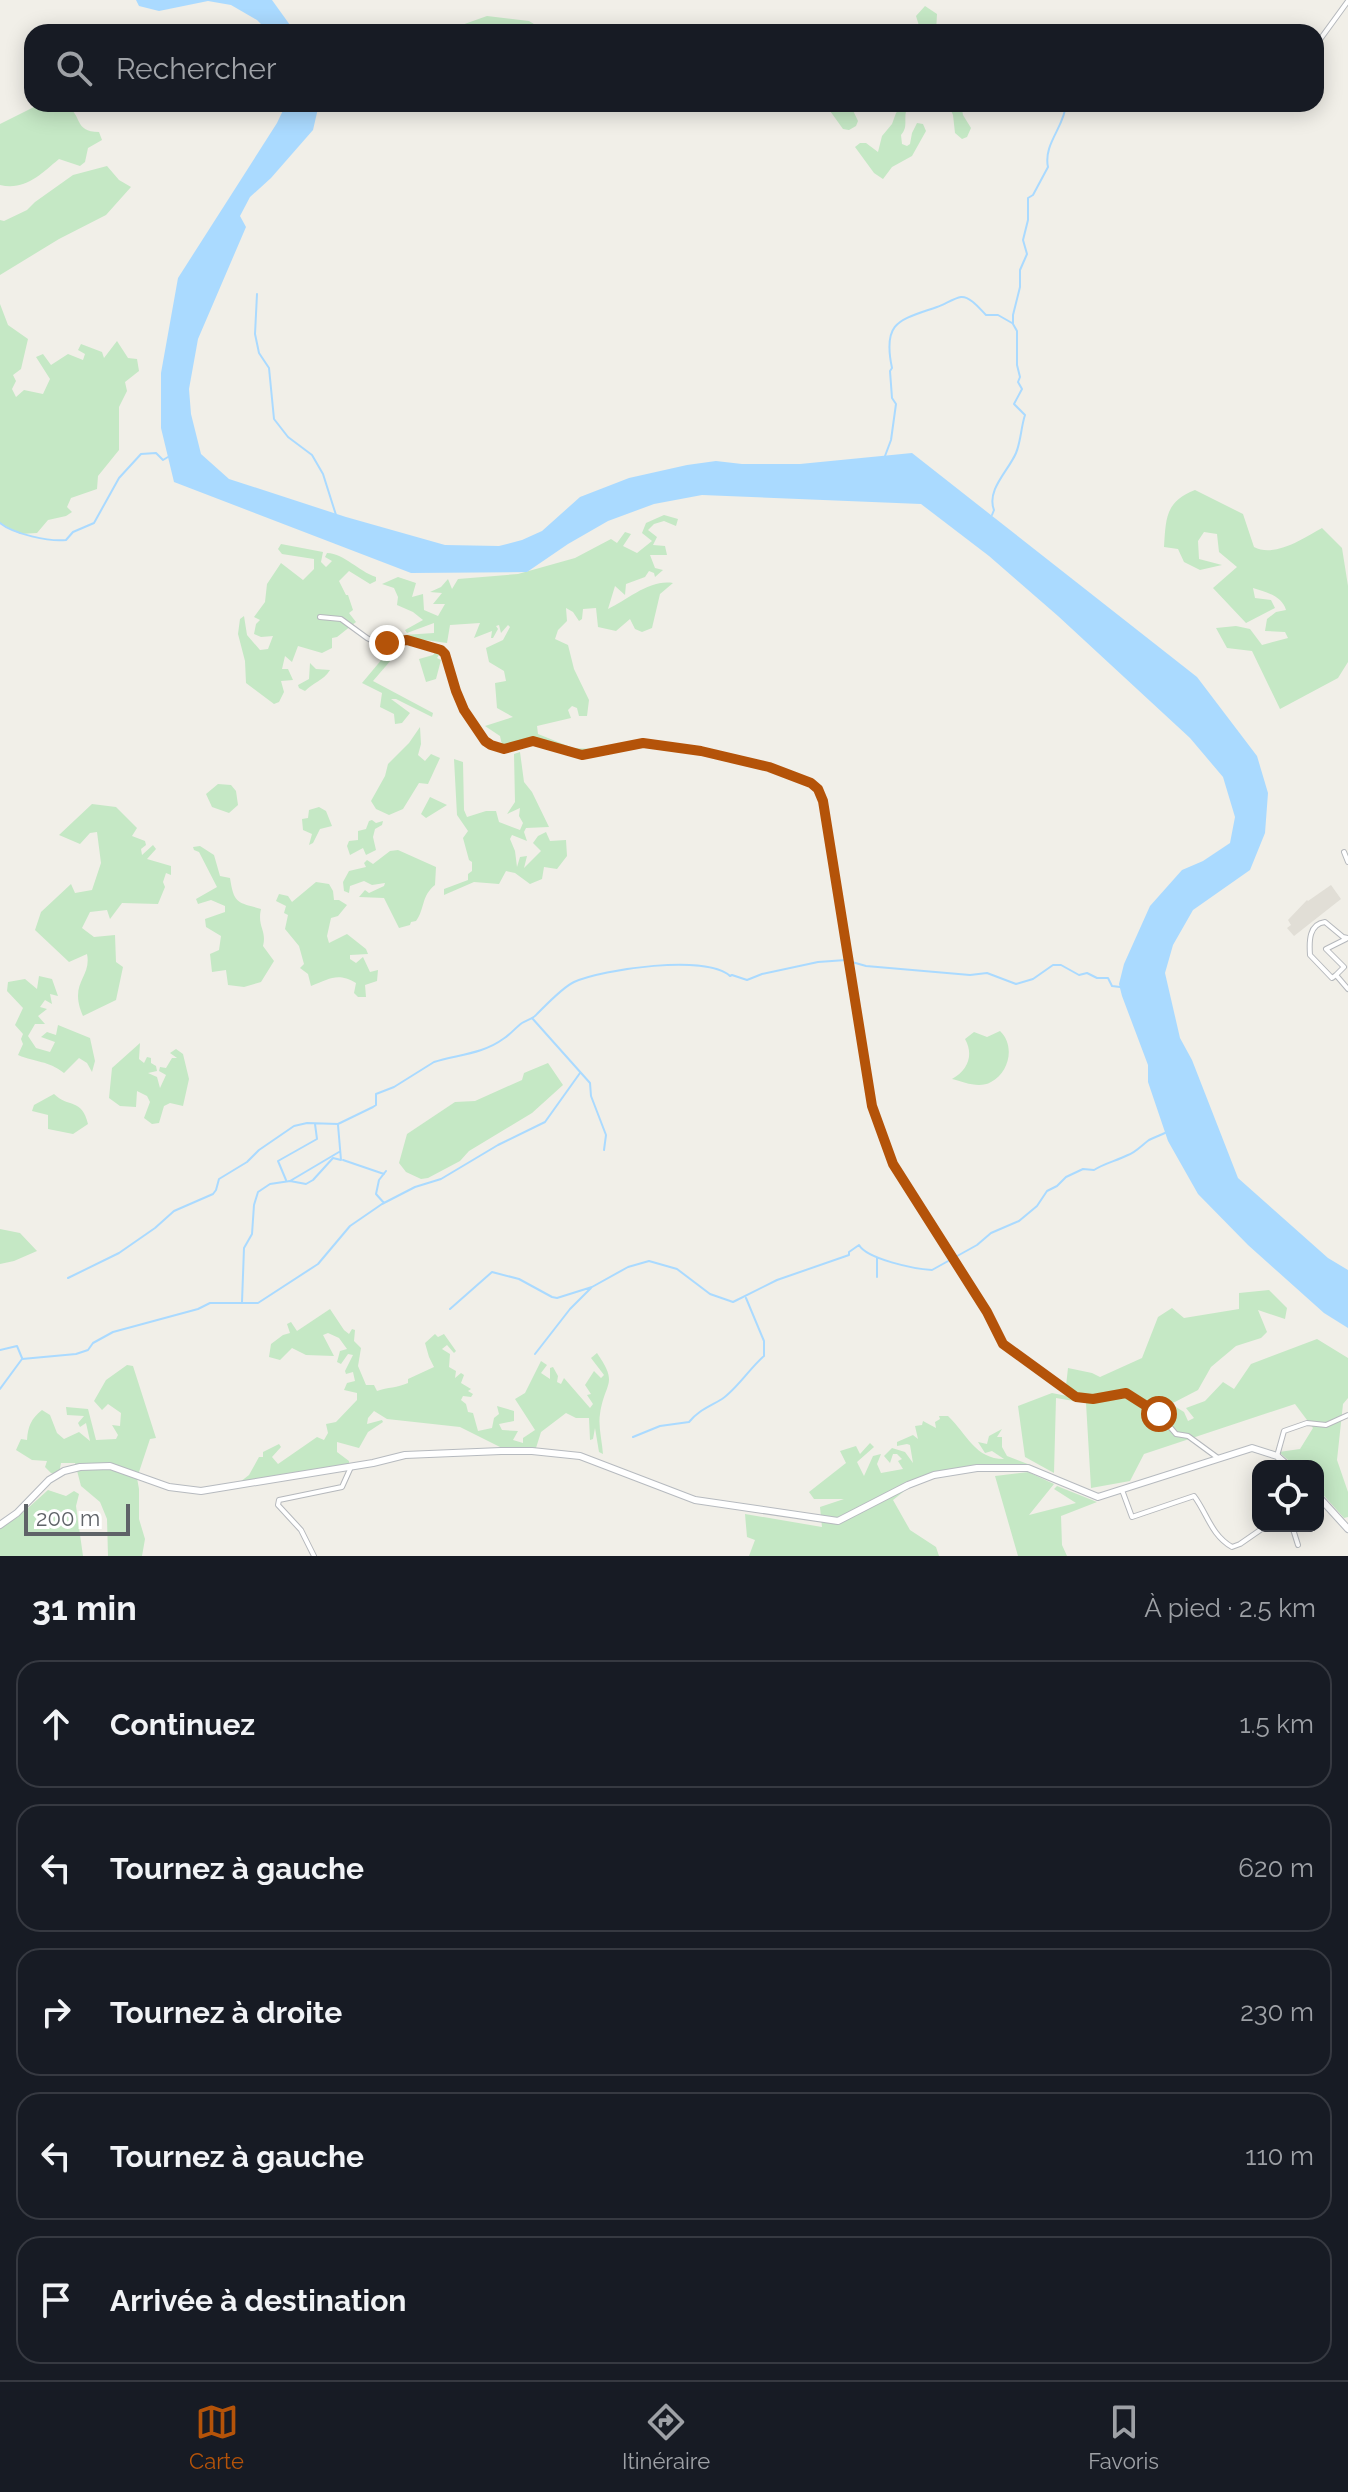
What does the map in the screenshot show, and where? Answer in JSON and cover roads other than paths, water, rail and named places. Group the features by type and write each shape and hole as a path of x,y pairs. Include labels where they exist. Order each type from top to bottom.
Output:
{"main road":[{"path":"0,1525 17,1513 49,1480 64,1471 80,1467 110,1466 169,1487 201,1491 351,1467 405,1455 501,1451 565,1453 596,1461 695,1500 838,1521 908,1485 960,1469 1028,1468 1098,1497 1252,1448 1281,1460"},
{"path":"1324,1503 1348,1529"}],"street":[{"path":"1324,34 1348,1"},
{"path":"320,617 341,619 377,643 407,640 441,650 456,691 473,723 485,741 504,749 533,741 582,755 643,743 701,751 769,767 811,783 818,789 823,801 872,1106 893,1164 987,1312 1003,1344 1076,1397 1093,1399 1126,1393 1159,1414 1176,1434 1188,1436 1218,1458"},
{"path":"1344,852 1348,862"},
{"path":"1325,922 1348,938 1326,949 1344,967 1336,975 1332,978 1310,955 1312,929 1319,923 1325,922"},
{"path":"1336,975 1348,989"},
{"path":"1277,1456 1284,1431 1307,1423 1326,1425 1348,1415"},
{"path":"314,1556 301,1530 278,1505 279,1500 342,1487 351,1467"},
{"path":"1122,1490 1132,1517 1194,1496 1209,1525 1223,1542 1232,1547 1257,1532"},
{"path":"1294,1532 1298,1545"}],"water":[{"path":"136,0 272,0 289,24 261,24 231,5 208,1 159,11 139,6"},
{"path":"282,112 317,112 313,130 250,197 240,216 246,227 198,339 189,389 191,414 201,454 229,479 445,545 499,546 542,531 580,497 629,478 716,461 800,464 912,453 1197,677 1257,756 1268,793 1265,833 1250,870 1193,910 1173,945 1165,973 1180,1038 1192,1060 1238,1178 1328,1258 1348,1270 1348,1328 1324,1313 1248,1245 1198,1194 1168,1141 1148,1082 1148,1065 1119,984 1124,964 1150,906 1182,870 1203,861 1230,843 1235,817 1223,777 1190,738 1058,616 989,556 921,504 702,495 654,504 608,521 527,572 411,573 174,482 161,428 161,373 178,278"}],"waterway":[{"path":"992,515 993,495 1016,453 1025,415 1014,404 1022,389 1018,382 1017,331 1013,315 1020,287 1020,270 1027,254 1023,240 1028,220 1028,198 1033,195 1048,167 1051,143 1065,112"},
{"path":"257,294 255,334 259,353 269,368 274,419 288,437 312,455 323,474 336,515"},
{"path":"885,456 891,440 896,404 892,398 890,340 897,325 913,315 961,297 971,301 986,315 998,315 1012,323"},
{"path":"0,523 32,536 66,540 73,532 94,523 119,478 141,454 156,453 163,460 168,457"},
{"path":"68,1278 119,1253 174,1211 213,1194 219,1179 294,1126 307,1123 338,1124 373,1107 376,1105 376,1094 394,1087 434,1062 478,1051 508,1036 574,982 607,972 678,965 718,969 747,980 818,962 846,960"},
{"path":"852,962 866,966 970,975 987,973 1016,984 1033,979 1053,965 1061,965 1079,975 1087,973 1097,978 1108,978 1112,986 1120,987"},
{"path":"532,1018 590,1083 591,1096 606,1135 604,1150"},
{"path":"0,1389 22,1359 76,1354 88,1350 93,1343 113,1332 210,1303 258,1303 318,1264 350,1226 382,1204 415,1187 441,1179 498,1145 545,1122 580,1073"},
{"path":"286,1180 278,1161 317,1139 315,1124"},
{"path":"242,1302 244,1248 252,1234 258,1192 270,1184 290,1181 306,1184 333,1158 341,1160 338,1125"},
{"path":"450,1309 492,1272 519,1279 557,1298 592,1287 628,1267 649,1261 677,1269 710,1294 733,1302 777,1280 849,1255 859,1245 881,1259 932,1270 977,1245 991,1233 1019,1221 1037,1206 1047,1191 1066,1177 1083,1169 1094,1170 1124,1157 1167,1132"},
{"path":"290,1181 339,1152"},
{"path":"343,1160 384,1174"},
{"path":"384,1203 376,1194 379,1180 386,1171"},
{"path":"877,1258 877,1277"},
{"path":"535,1354 570,1309 591,1288"},
{"path":"633,1437 660,1426 689,1422 727,1395 764,1356 764,1341 746,1298"},
{"path":"0,1350 17,1346 22,1358"}]}
